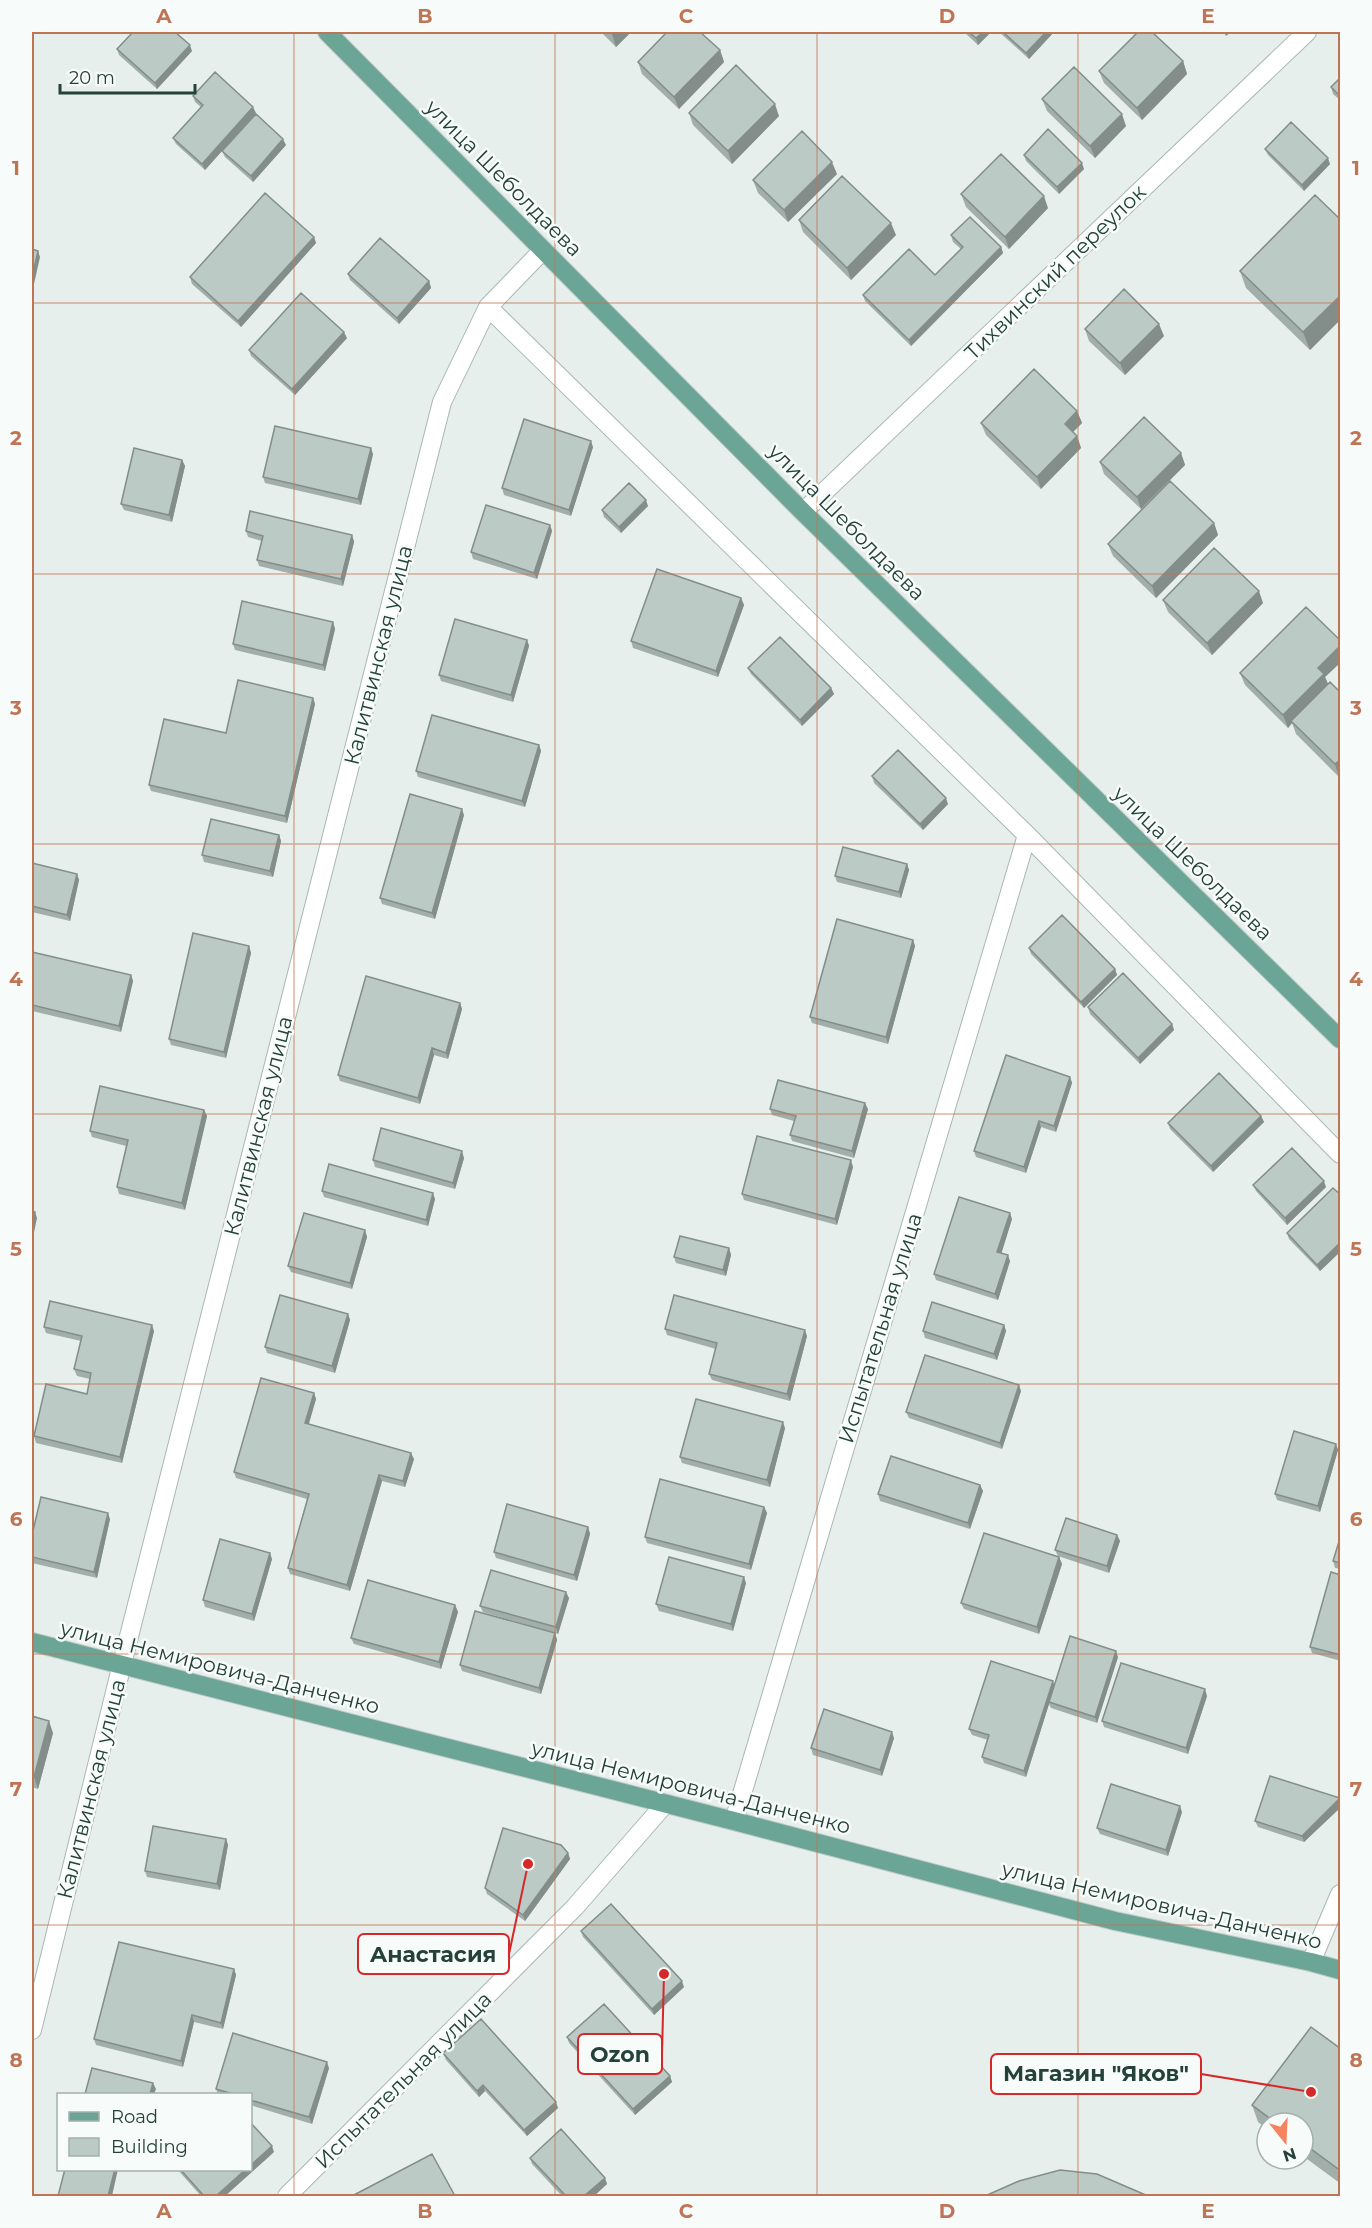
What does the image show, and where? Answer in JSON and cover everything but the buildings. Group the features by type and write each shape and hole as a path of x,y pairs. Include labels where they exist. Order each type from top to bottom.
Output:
{"main road":[{"name":"улица Шеболдаева","path":"327,32 803,512 1341,1039"},
{"name":"улица Немировича-Данченко","path":"32,1642 1115,1921 1341,1970"}],"street":[{"name":"Тихвинский переулок","path":"803,512 1307,32"},
{"name":"Калитвинская улица","path":"32,2030 122,1665 442,402 488,307 543,250"},
{"path":"488,307 1027,834 1341,1154"},
{"name":"Испытательная улица","path":"734,1821 1027,834"},
{"name":"Испытательная улица","path":"287,2196 574,1907 665,1804"},
{"path":"1311,1962 1341,1894"}],"place":[{"name":"Анастасия","path":"528,1864"},
{"name":"Ozon","path":"664,1974"},
{"name":"Магазин \"Яков\"","path":"1311,2092"}]}
